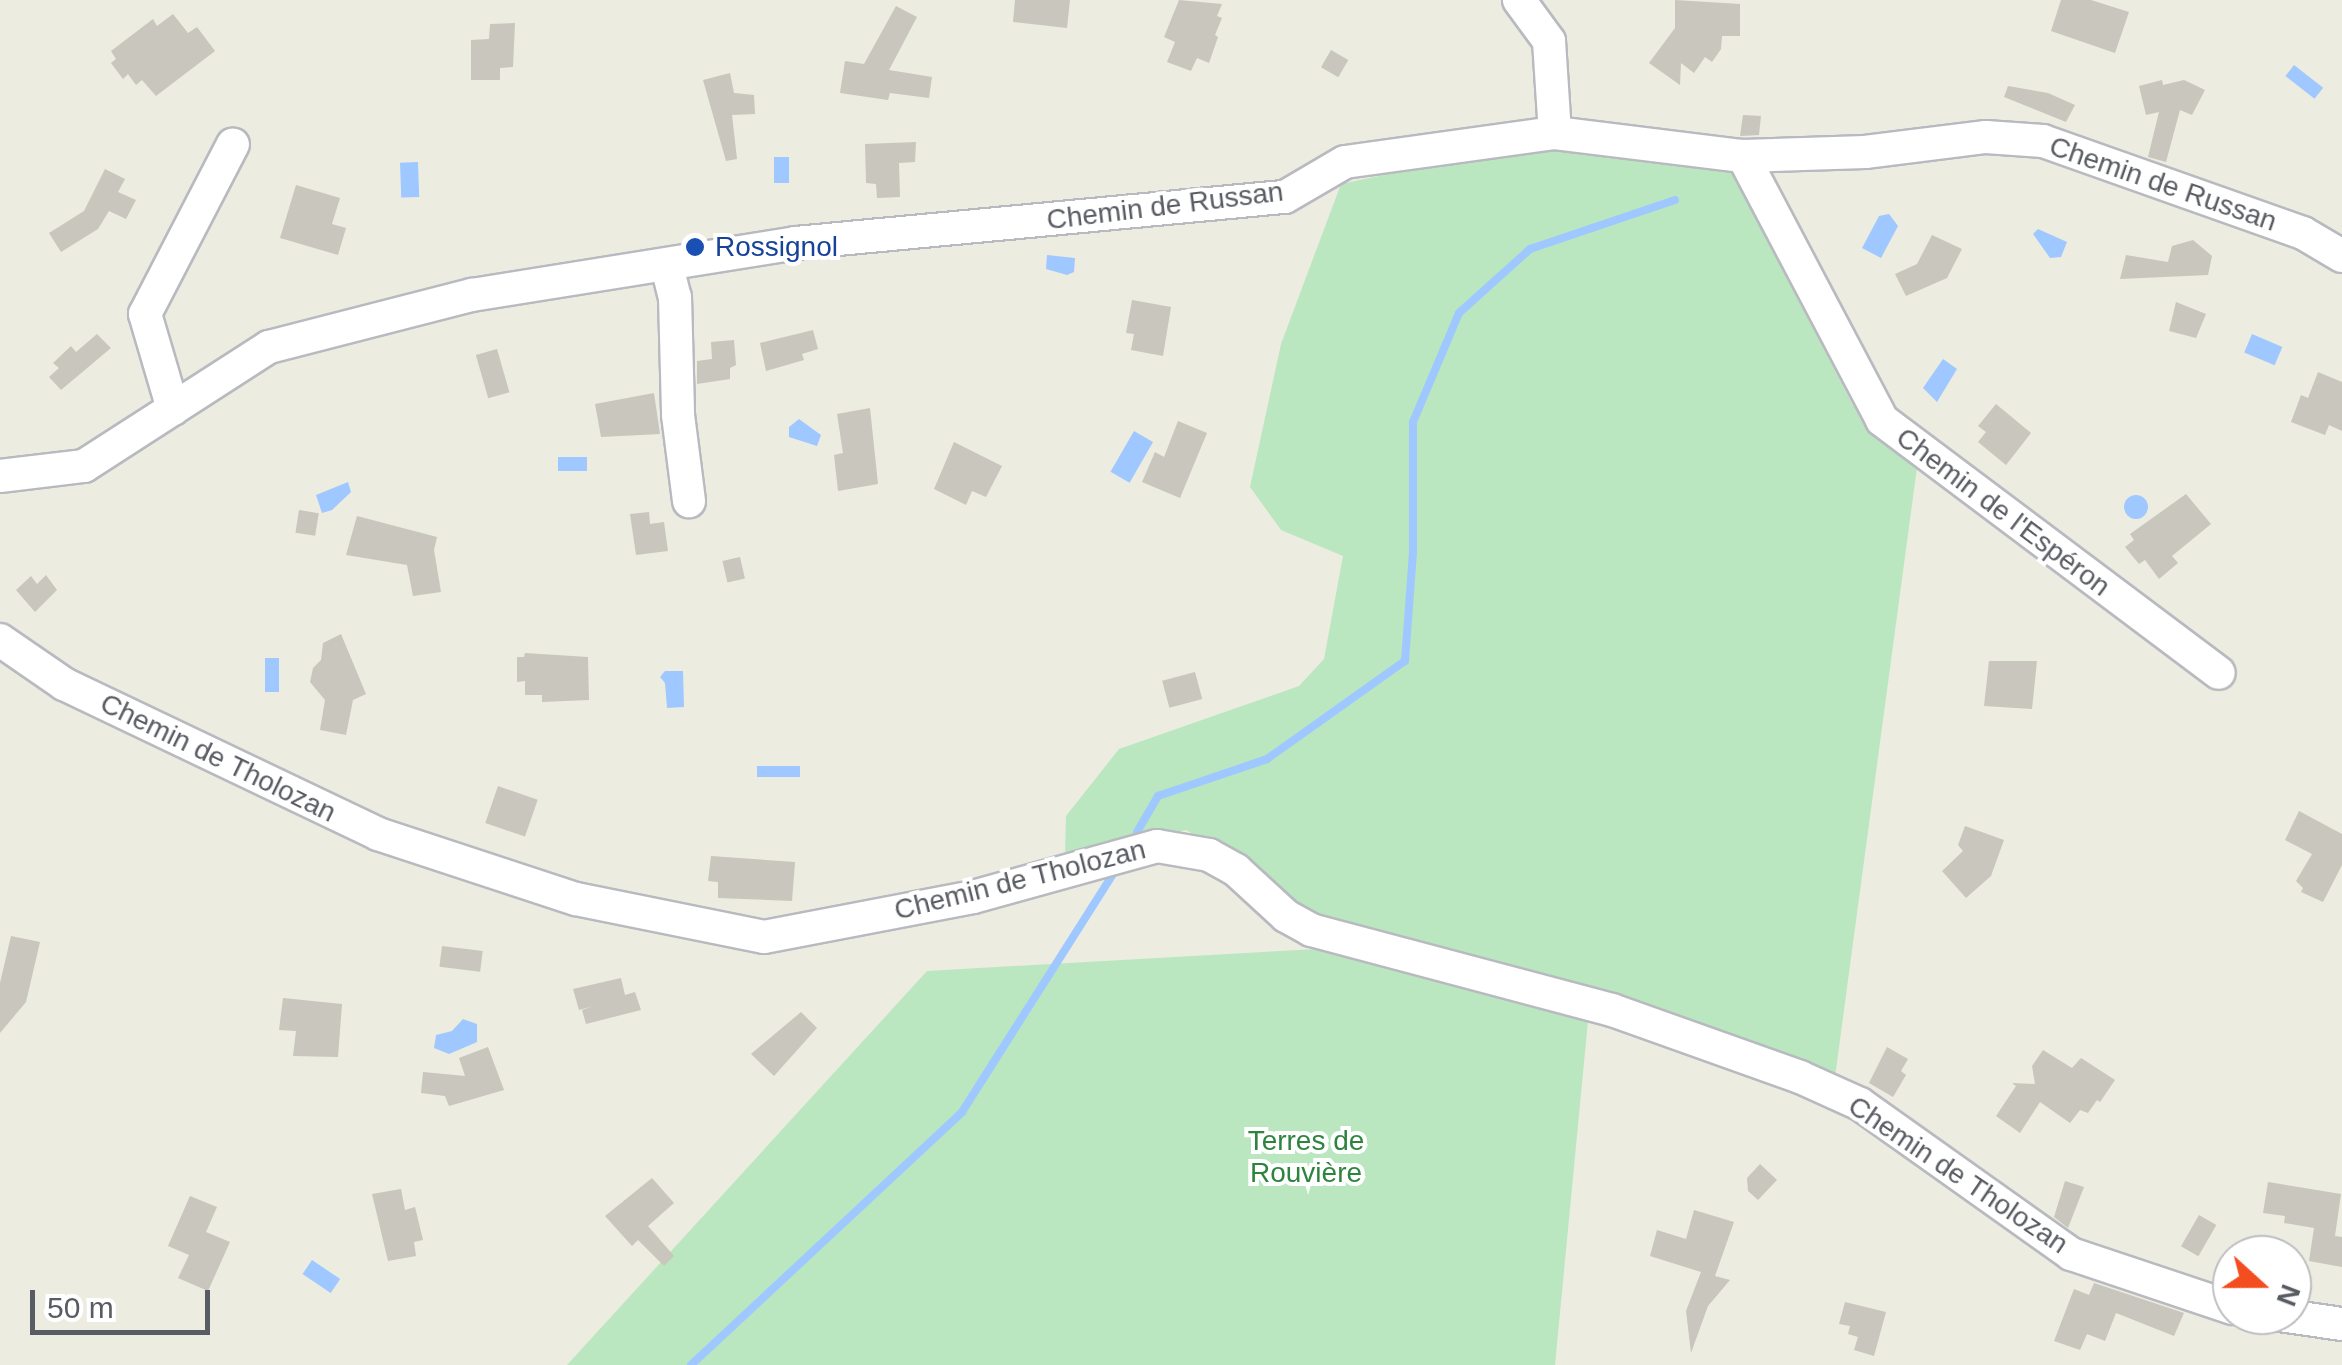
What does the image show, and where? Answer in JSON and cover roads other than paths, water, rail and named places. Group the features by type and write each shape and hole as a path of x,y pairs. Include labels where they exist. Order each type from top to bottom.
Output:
{"street":[{"path":"1519,0 1549,41 1555,133"},
{"name":"Chemin de Russan","path":"0,476 84,466 269,347 472,295 668,266 796,242 1285,197 1345,162 1555,133 1743,156 1850,154 1986,137 2044,141 2302,233 2342,256"},
{"path":"173,409 145,314 232,144"},
{"name":"Chemin de l'Espéron","path":"1743,156 1882,420 2219,673"},
{"path":"668,266 675,297 678,415 689,501"},
{"name":"Chemin de Tholozan","path":"0,640 64,684 378,834 576,899 764,938 973,897 1157,846 1209,855 1236,870 1286,916 1311,930 1612,1010 1800,1076 1860,1104 2072,1254 2212,1301"},
{"path":"2312,1320 2342,1324"}],"water":[{"path":"2294,65 2323,88 2315,99 2285,76"},
{"path":"774,157 789,157 789,183 774,183"},
{"path":"418,162 419,197 401,198 400,163"},
{"path":"1889,214 1898,226 1881,258 1862,248 1879,216"},
{"path":"2038,229 2067,242 2061,257 2050,258 2033,234"},
{"path":"1047,255 1075,258 1074,272 1067,275 1046,269"},
{"path":"2252,334 2282,347 2275,365 2244,352"},
{"path":"1943,359 1957,369 1937,402 1923,388"},
{"path":"799,419 821,435 817,446 789,437 789,427"},
{"path":"1134,431 1153,442 1130,483 1110,472"},
{"path":"558,457 587,457 587,471 558,471"},
{"path":"348,482 351,492 332,510 322,513 316,495"},
{"path":"2136,495 2145,498 2145,516 2136,519 2127,516 2124,507 2127,498"},
{"path":"265,658 279,658 279,692 265,692"},
{"path":"665,671 683,671 684,707 667,708 665,683 660,677"},
{"path":"757,766 800,766 800,777 757,777"},
{"path":"463,1019 477,1024 477,1042 449,1054 434,1048 436,1035 452,1031"},
{"path":"312,1260 340,1279 331,1293 302,1274"}],"waterway":[{"path":"1137,832 1158,796 1267,759 1405,661 1413,553 1413,422 1459,313 1530,249 1675,200"},
{"path":"691,1365 962,1112 1113,874"}],"place":[{"name":"Rossignol","path":"695,247"}],"park label":[{"name":"Terres de Rouvière","path":"1306,1157"}]}
